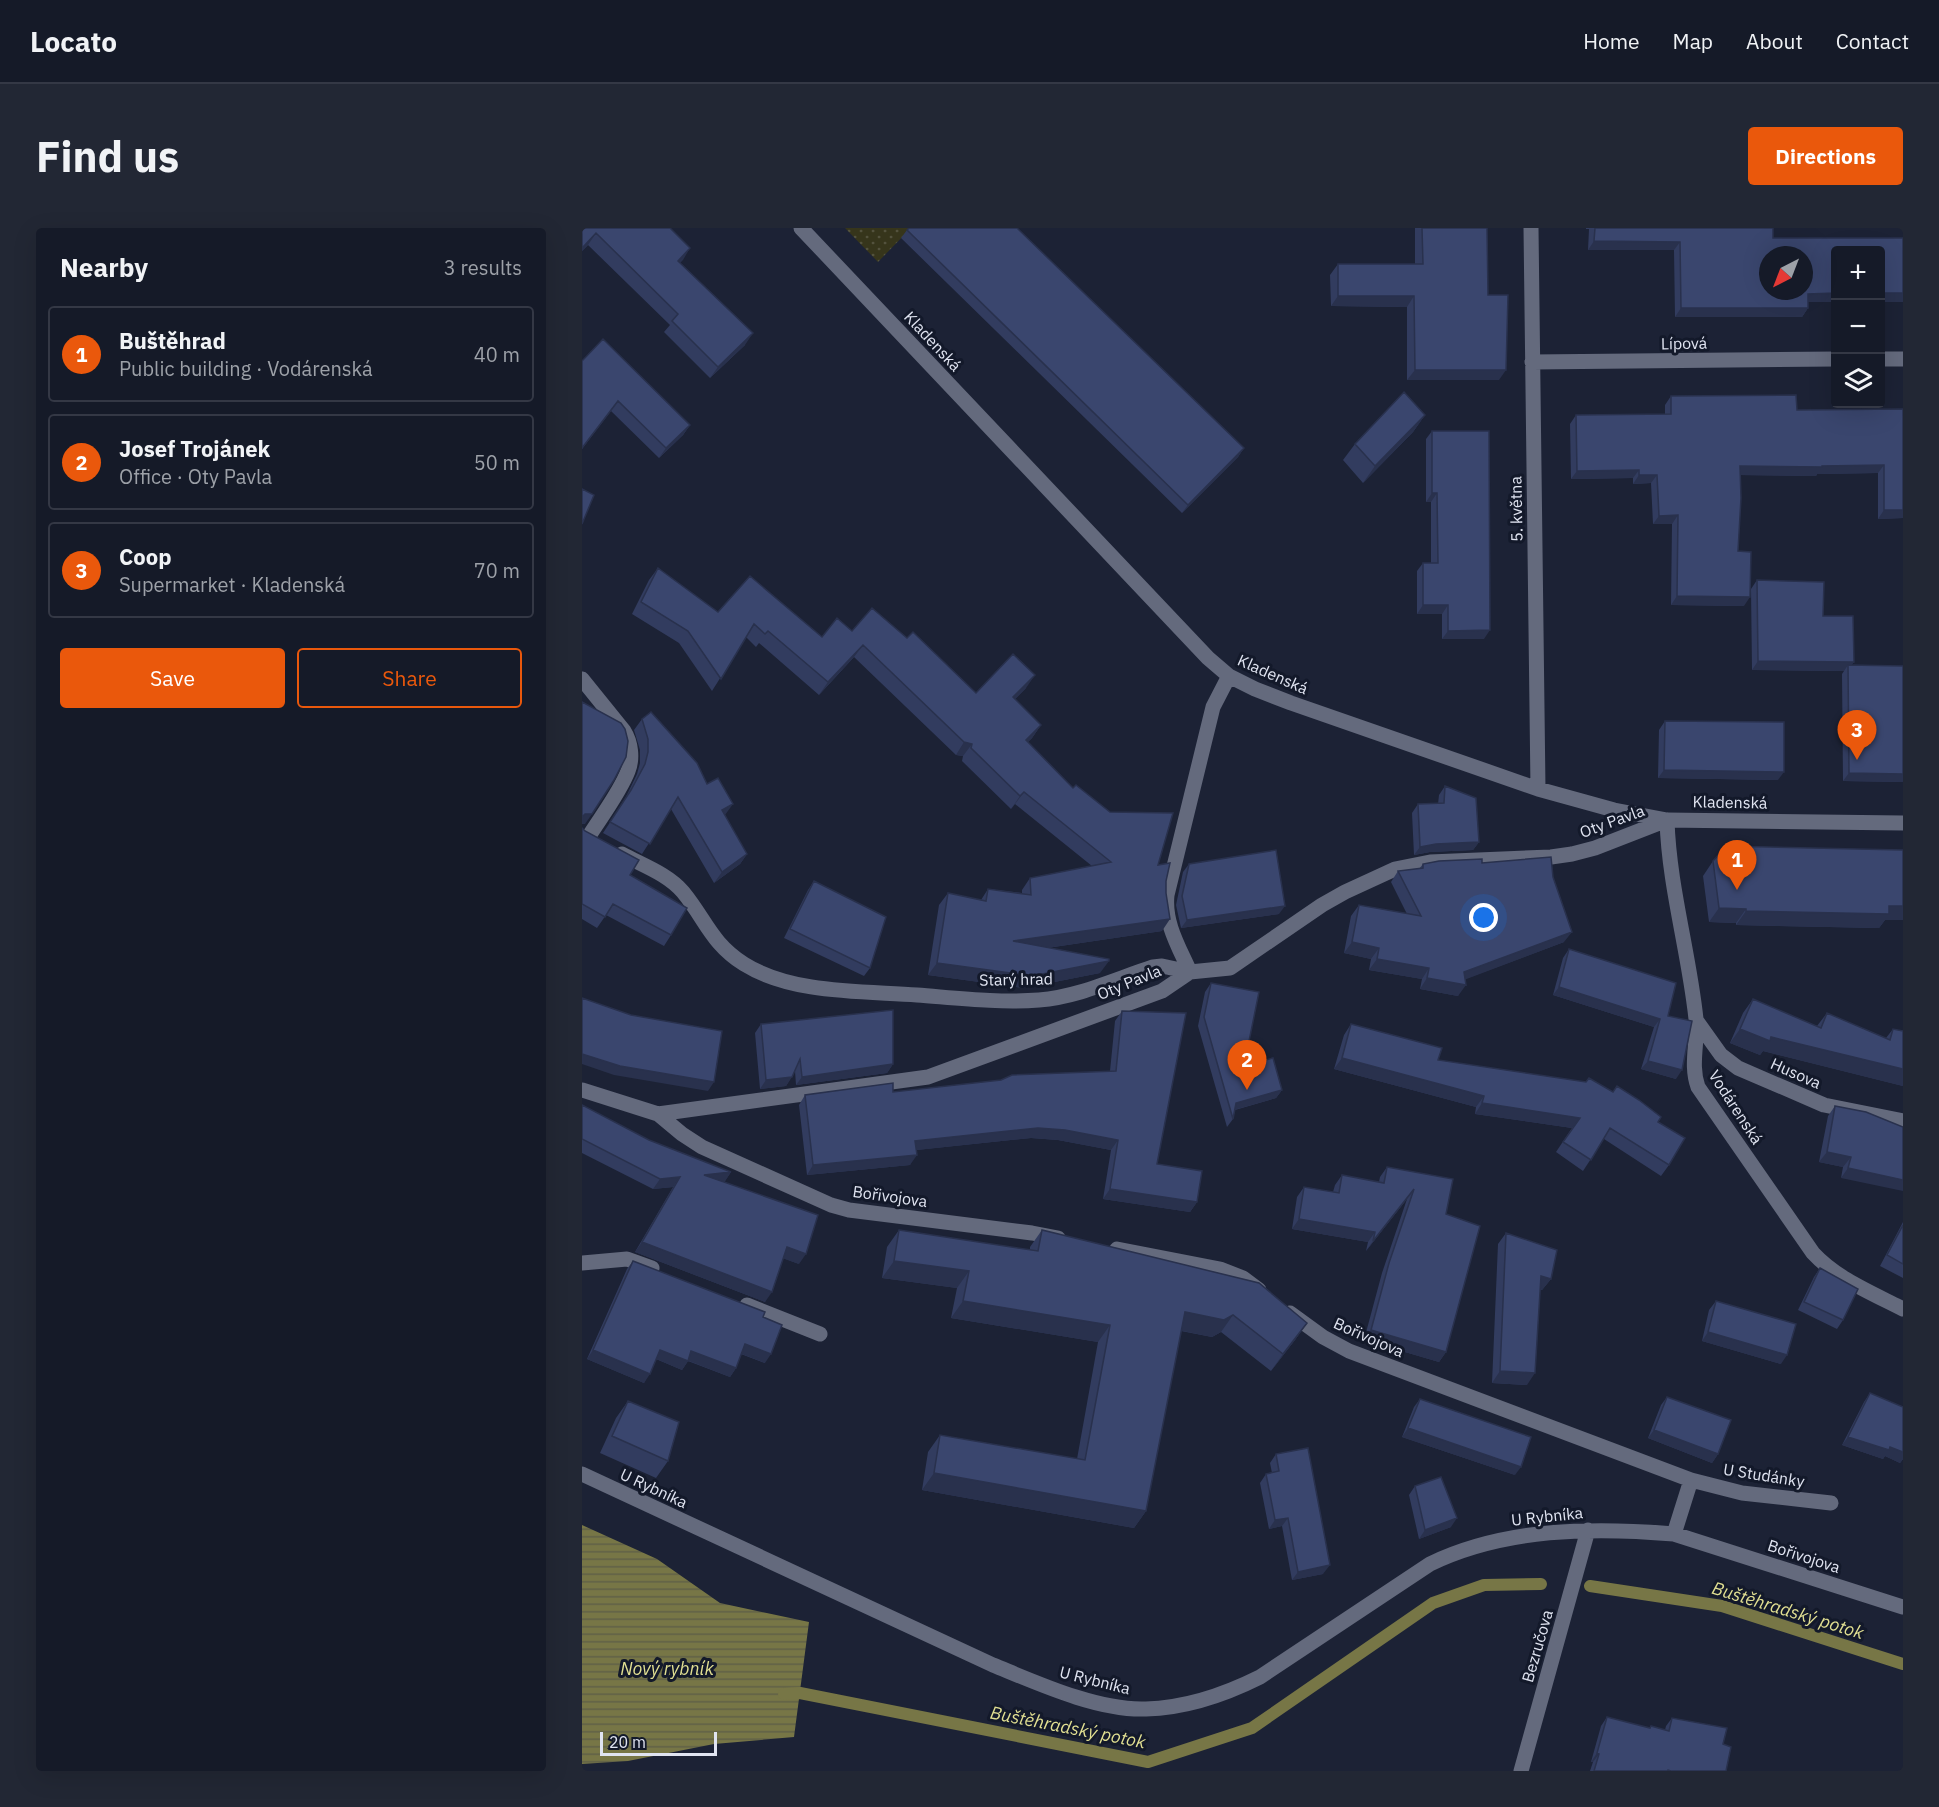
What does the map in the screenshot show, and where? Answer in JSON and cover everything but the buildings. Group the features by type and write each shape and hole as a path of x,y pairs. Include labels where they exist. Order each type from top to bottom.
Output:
{"street":[{"name":"Kladenská","path":"801,228 1208,658 1228,676 1291,703 1538,789 1614,810 1667,819 1903,823"},
{"name":"5. května","path":"1531,228 1538,789"},
{"name":"Lípová","path":"1532,362 1831,359"},
{"path":"1885,359 1903,359"},
{"path":"1190,972 1168,921 1167,895 1213,707 1228,676"},
{"path":"582,678 624,731 629,738 630,745 628,771 594,839"},
{"name":"Oty Pavla","path":"582,1090 658,1114 928,1077 1162,991 1190,972 1230,968 1322,905 1395,869 1430,862 1551,857 1572,854 1595,848 1667,819"},
{"name":"Vodárenská","path":"1667,819 1672,878 1696,1020 1694,1076 1698,1087 1813,1253 1836,1273 1903,1309"},
{"name":"Starý hrad","path":"594,839 675,885 683,892 716,941 744,963 778,979 796,984 953,998 1039,1000 1072,994 1162,966 1190,972"},
{"name":"Husova","path":"1696,1020 1721,1055 1738,1068 1824,1105 1903,1120"},
{"name":"Bořivojova","path":"658,1114 702,1147 831,1205 849,1210 1032,1233 1067,1240"},
{"name":"Bořivojova","path":"1102,1246 1220,1269 1243,1278 1323,1337 1349,1351 1691,1480"},
{"path":"582,1263 627,1259 670,1275"},
{"path":"734,1300 820,1334"},
{"name":"U Rybníka","path":"582,1474 1002,1669 1078,1697 1145,1710 1183,1706 1210,1699 1260,1677 1430,1564 1453,1552 1504,1539 1588,1530 1674,1534"},
{"path":"1674,1534 1691,1480"},
{"name":"U Studánky","path":"1691,1480 1742,1493 1831,1503"},
{"name":"Bezručova","path":"1521,1771 1588,1530"},
{"name":"Bořivojova","path":"1674,1534 1903,1607"}],"shaded area":[{"path":"845,228 911,228 878,262"}],"water":[{"name":"Nový rybník","path":"582,1525 657,1559 720,1603 809,1622 794,1737 714,1744 628,1761 582,1764"}],"waterway":[{"name":"Buštěhradský potok","path":"784,1694 800,1693 1148,1762 1252,1728 1433,1603 1484,1585 1541,1584"},
{"name":"Buštěhradský potok","path":"1590,1586 1722,1606 1903,1664"}],"place":[{"name":"Coop","path":"1857,760"},
{"name":"Buštěhrad","path":"1737,890"},
{"name":"Josef Trojánek","path":"1247,1090"}]}
